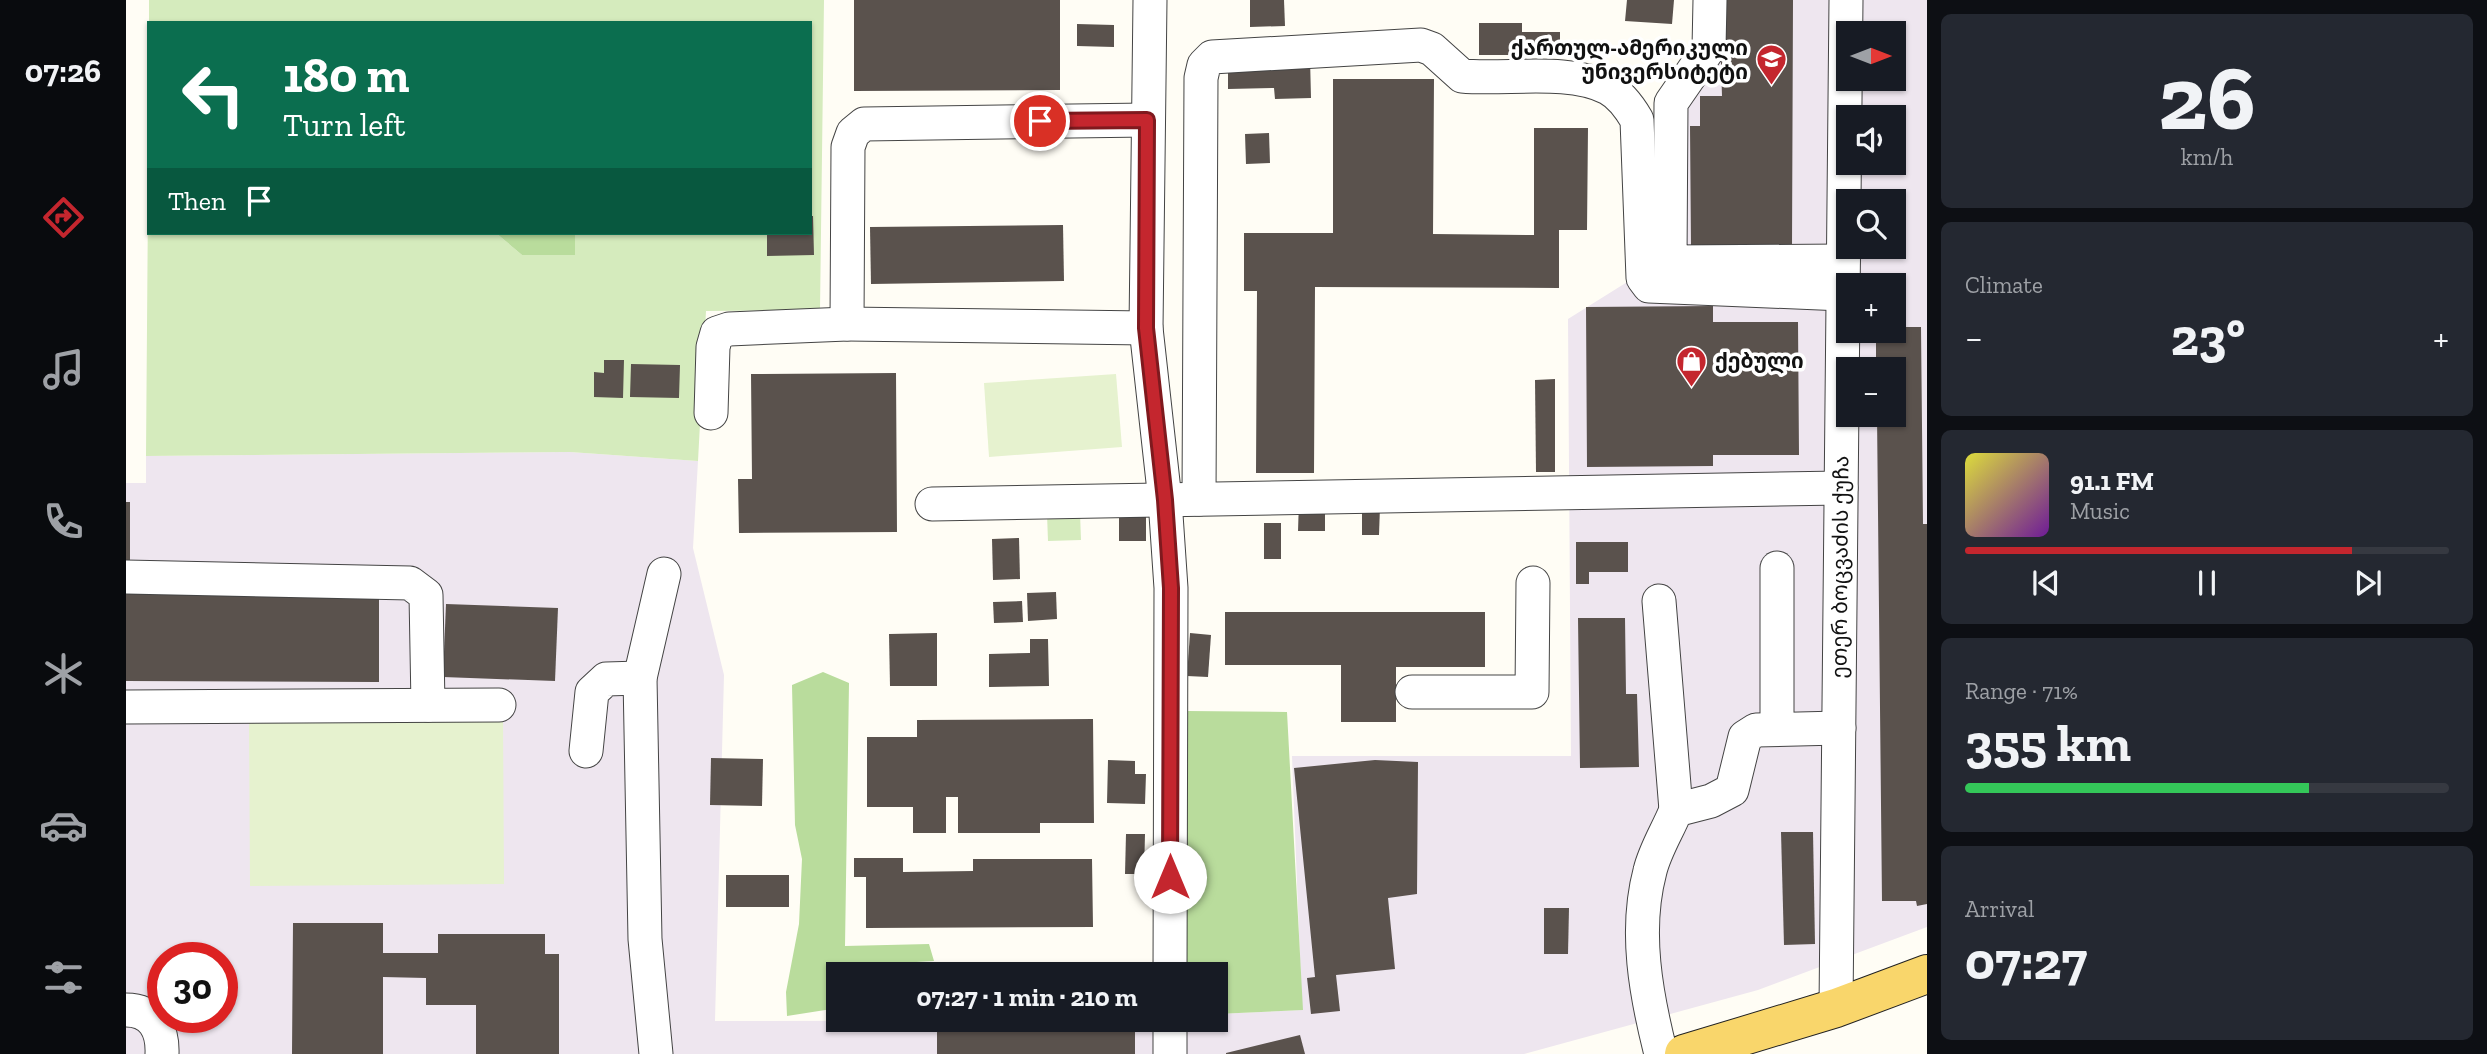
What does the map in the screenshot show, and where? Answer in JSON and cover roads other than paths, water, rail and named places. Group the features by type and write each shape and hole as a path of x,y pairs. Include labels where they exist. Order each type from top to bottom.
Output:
{"main road":[{"path":"1684,1054 1731,1050 1927,974"}],"street":[{"path":"1150,0 1146,328 1165,500 1171,588 1170,962"},
{"path":"1710,0 1709,48 1671,103 1670,262 1836,277"},
{"name":"ეთერ ბოცვაძის ქუჩა","path":"1843,273 1846,0"},
{"path":"1199,499 1200,78 1204,65 1212,57 1421,45 1432,49 1462,76 1582,79 1610,89 1627,103 1637,120 1643,278 1649,286 1836,278"},
{"path":"847,324 848,147 853,132 864,124 1147,120"},
{"path":"711,413 713,347 717,333 729,329 847,324 1146,328"},
{"name":"ეთერ ბოცვაძის ქუჩა","path":"1836,1008 1842,343"},
{"path":"932,504 1841,488"},
{"path":"1777,568 1777,729"},
{"path":"656,1054 645,939 640,678 664,574"},
{"path":"126,577 410,583 426,595 428,705"},
{"path":"1412,692 1531,692 1533,583"},
{"path":"1659,601 1676,810 1650,870 1645,906 1643,967 1661,1054"},
{"path":"586,751 592,692 606,679 640,678"},
{"path":"126,707 499,705"},
{"path":"1676,810 1712,801 1732,790 1745,737 1756,730 1839,728"},
{"path":"126,1010 135,1010 153,1020 163,1035 163,1054"},
{"path":"1170,1032 1170,1054"}],"place":[{"name":"ქართულ-ამერიკული უნივერსიტეტი","path":"1771,87"},
{"name":"ქებული","path":"1692,388"}]}
